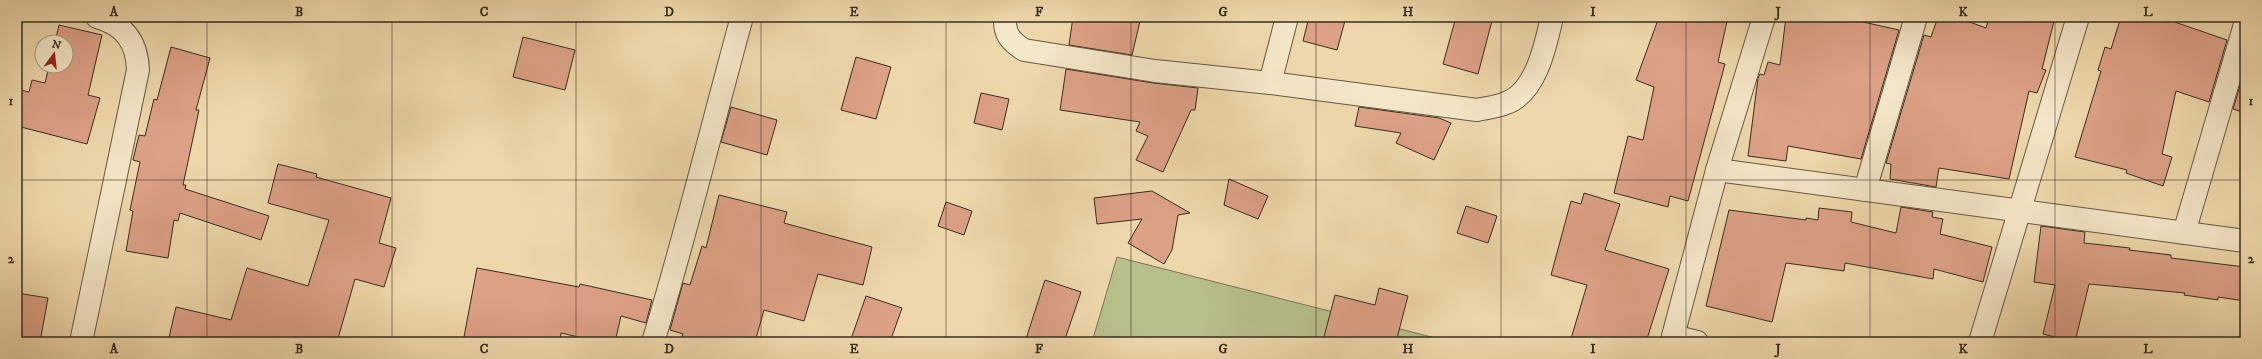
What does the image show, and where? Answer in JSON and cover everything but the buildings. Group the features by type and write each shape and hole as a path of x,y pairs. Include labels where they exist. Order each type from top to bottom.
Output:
{"street":[{"path":"81,342 138,70 136,48 127,33 108,20 97,17"},
{"path":"653,342 694,203 716,110 742,17"},
{"path":"1005,17 1007,36 1013,43 1024,50 1155,71 1270,83 1476,110 1508,103 1526,89 1547,40 1552,17"},
{"path":"1270,83 1287,17"},
{"path":"1697,342 1674,336 1717,170 1764,17"},
{"path":"1865,190 1916,17"},
{"path":"1980,342 2078,17"},
{"path":"2184,233 2245,24"},
{"path":"1717,170 2245,241"}],"green space":[{"path":"1117,257 1451,342 1092,342"}]}
